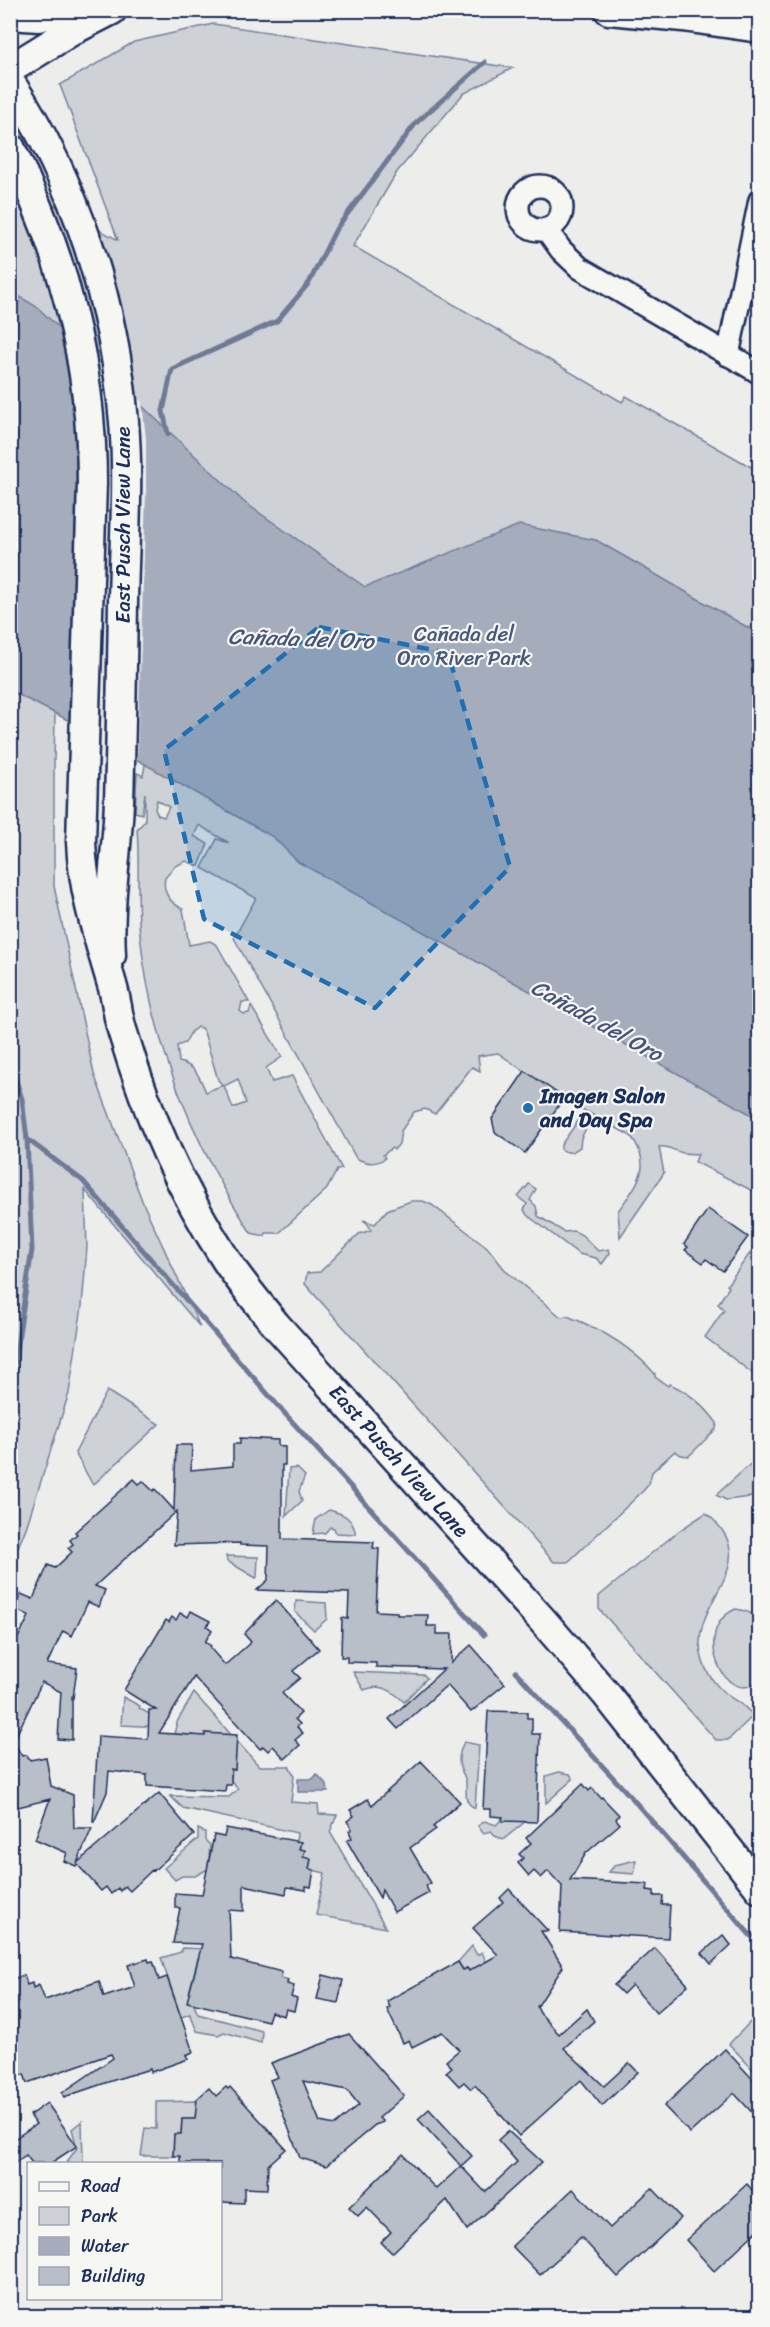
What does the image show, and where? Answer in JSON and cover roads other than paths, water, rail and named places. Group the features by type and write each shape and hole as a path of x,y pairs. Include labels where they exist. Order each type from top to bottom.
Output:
{"main road":[{"path":"10,15 39,17 68,10"},
{"path":"10,69 73,30 112,10"},
{"path":"609,10 684,17 759,28"},
{"name":"East Pusch View Lane","path":"10,82 31,114 49,148 91,254 109,323 120,382 125,453 119,804 112,899 113,990"},
{"name":"East Pusch View Lane","path":"10,147 40,210 60,263 78,338 88,395 92,483 81,842 83,874 92,921 113,990 122,1030 154,1124 185,1193 227,1262 276,1325 598,1685 759,1889"}],"street":[{"path":"728,355 759,200"},
{"path":"546,229 561,250 580,268 759,373"}],"water":[{"name":"Cañada del Oro","path":"10,291 37,307 244,502 365,587 519,525 596,540 759,634 759,1119 298,862 273,837 62,717 11,691"},
{"path":"317,1774 327,1785 328,1792 298,1792 298,1779 313,1779"}],"waterway":[{"path":"168,434 163,411 172,369 277,321 309,283 336,229 416,123 485,62"},
{"path":"10,1062 22,1099 27,1139 32,1250 10,1391"},
{"path":"27,1139 83,1181 279,1407 484,1635"},
{"path":"516,1672 630,1796 751,1936"}],"place":[{"name":"Imagen Salon and Day Spa","path":"528,1108"}],"park label":[{"name":"Cañada del Oro River Park","path":"464,646"}]}
